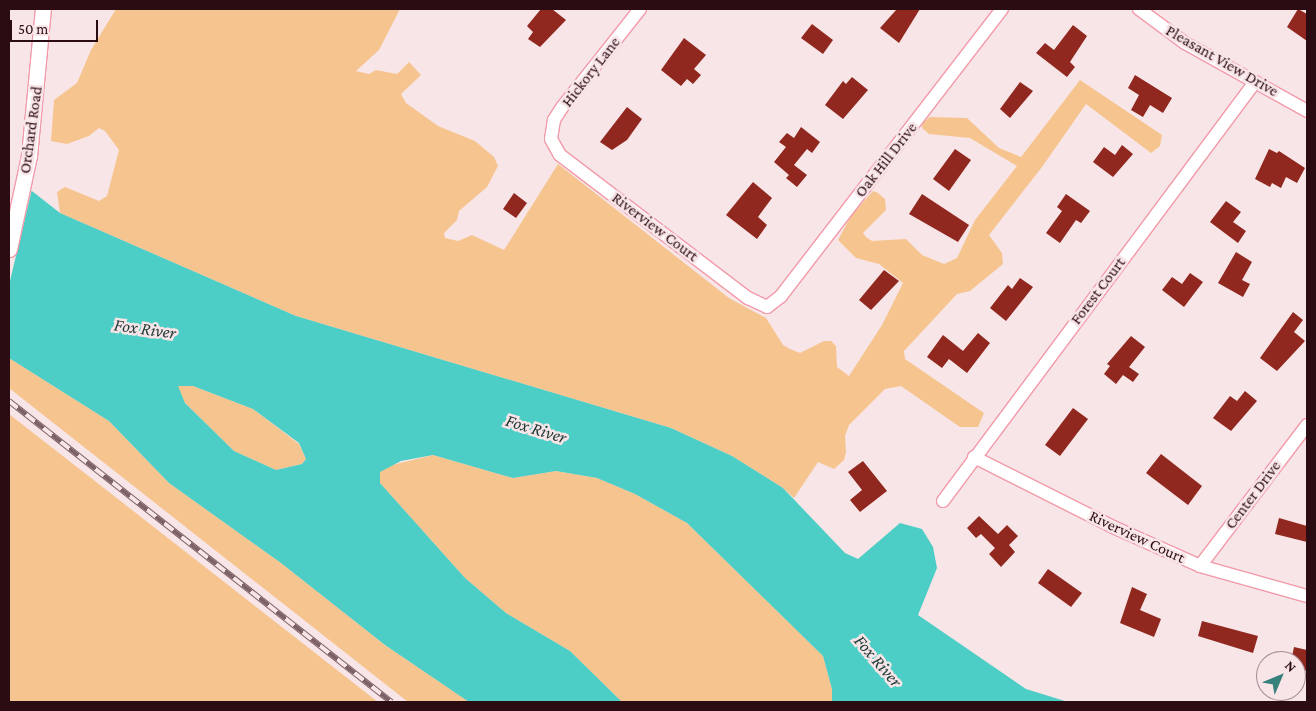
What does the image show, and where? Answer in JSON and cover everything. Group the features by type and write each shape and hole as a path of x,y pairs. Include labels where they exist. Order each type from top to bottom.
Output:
{"main road":[{"name":"Orchard Road","path":"9,249 29,156 44,9"}],"street":[{"name":"Hickory Lane","path":"551,139 554,120 563,106 640,9"},
{"name":"Oak Hill Drive","path":"767,307 782,296 1002,9"},
{"name":"Pleasant View Drive","path":"1139,9 1185,43 1307,110"},
{"name":"Forest Court","path":"943,501 1255,82"},
{"name":"Riverview Court","path":"551,139 560,155 748,298 767,307"},
{"name":"Center Drive","path":"1200,566 1307,425"},
{"name":"Riverview Court","path":"974,457 1113,527 1200,566 1307,596"}],"shaded area":[{"path":"116,9 400,9 379,50 356,71 369,74 376,70 397,74 409,62 421,75 401,94 406,103 438,126 475,141 494,157 498,166 487,187 459,211 457,220 444,233 445,238 458,241 472,235 504,250 558,164 729,298 766,318 783,345 800,353 824,341 831,341 836,346 837,367 849,376 882,325 903,283 879,264 856,258 838,240 851,216 873,191 878,193 885,199 886,210 863,233 866,237 872,241 906,239 922,255 944,264 957,258 975,220 1017,166 970,138 929,134 922,128 922,123 930,117 967,118 999,148 1021,157 1080,80 1162,135 1160,146 1151,153 1086,104 1042,167 989,235 1002,253 1003,264 970,291 957,294 904,351 905,359 984,413 978,427 960,427 901,386 885,389 849,425 845,436 846,452 844,460 834,469 818,462 794,498 783,488 732,456 671,428 296,316 60,213 57,192 65,187 99,201 107,196 119,150 105,131 99,128 89,136 67,144 51,141 54,100 77,83 91,50"},
{"path":"9,358 109,421 169,483 281,563 385,645 469,702 408,702 9,388"},
{"path":"177,386 193,386 253,409 299,444 306,459 302,464 276,470 234,451 185,403"},
{"path":"9,414 378,702 9,702"},
{"path":"433,455 513,478 556,471 597,478 635,494 687,523 823,656 832,689 832,702 622,702 570,651 506,613 465,578 380,483 379,472 388,466"}],"water":[{"name":"Fox River","path":"9,173 60,213 296,316 671,428 732,456 783,488 845,553 858,559 900,523 922,529 933,547 937,568 918,615 1026,689 1068,702 832,702 832,689 823,656 687,523 635,494 597,478 556,471 513,478 433,455 401,461 380,472 380,483 465,578 506,613 570,651 622,702 469,702 385,645 281,563 169,483 109,421 9,358","holes":["178,386 193,386 253,409 299,443 306,459 302,464 276,470 234,451 185,403"]}],"pier":[{"path":"10,171 32,189 9,285 9,175"}],"building":[{"path":"541,9 552,9 566,20 540,47 528,39 533,32 527,26"},
{"path":"897,9 920,9 899,43 880,28"},
{"path":"1298,9 1307,14 1307,41 1287,27"},
{"path":"812,24 833,40 823,54 801,38"},
{"path":"1073,25 1087,36 1070,62 1075,67 1067,77 1036,53 1045,43 1054,50"},
{"path":"684,38 706,55 694,69 701,75 693,84 687,79 681,86 661,70"},
{"path":"1135,75 1172,98 1163,113 1150,105 1143,117 1131,110 1139,95 1128,88"},
{"path":"852,77 868,90 843,119 825,105 843,81 846,84"},
{"path":"1020,82 1033,91 1010,118 1000,109"},
{"path":"627,107 642,119 627,140 612,150 600,142"},
{"path":"801,127 820,142 812,153 807,149 794,165 807,175 797,187 786,178 789,175 774,162 786,147 779,142 787,133 794,138"},
{"path":"1122,145 1133,154 1113,177 1093,162 1104,147 1115,155"},
{"path":"955,149 971,160 949,191 933,179"},
{"path":"1269,149 1277,153 1279,151 1305,168 1297,183 1286,177 1281,188 1272,183 1270,187 1255,179"},
{"path":"753,182 772,198 758,217 767,225 757,239 726,215"},
{"path":"514,193 527,203 516,218 503,209"},
{"path":"922,194 969,225 958,242 909,214"},
{"path":"1066,194 1090,211 1081,223 1076,220 1060,243 1046,233 1062,211 1057,207"},
{"path":"1226,201 1241,212 1233,222 1246,231 1238,243 1210,222"},
{"path":"1236,252 1252,262 1242,280 1250,284 1243,297 1218,283"},
{"path":"884,270 899,281 871,310 859,300"},
{"path":"1190,273 1203,282 1184,307 1162,290 1172,277 1182,284"},
{"path":"1020,278 1033,287 1006,321 990,308 1008,285 1012,289"},
{"path":"1293,312 1303,320 1294,332 1305,341 1277,371 1260,358"},
{"path":"978,333 990,343 967,373 949,359 942,368 927,357 943,335 963,351"},
{"path":"1131,336 1145,347 1129,367 1139,374 1133,382 1123,375 1116,384 1104,374 1110,366 1107,364"},
{"path":"1245,391 1257,401 1231,431 1213,418 1230,396 1237,401"},
{"path":"1073,408 1088,419 1060,456 1045,445"},
{"path":"1161,454 1202,486 1188,505 1146,473"},
{"path":"863,461 887,491 860,512 850,500 862,490 848,472"},
{"path":"979,516 998,534 1007,525 1018,536 1009,545 1015,552 1001,567 989,554 995,548 981,534 976,538 967,528"},
{"path":"1279,518 1307,526 1307,542 1275,534"},
{"path":"1048,569 1082,593 1071,607 1038,583"},
{"path":"1132,587 1147,594 1140,610 1161,619 1154,637 1120,623"},
{"path":"1202,621 1258,636 1253,653 1198,636"},
{"path":"1294,647 1307,650 1307,671 1306,651 1293,651"}],"railway":[{"path":"9,401 392,702"}]}
